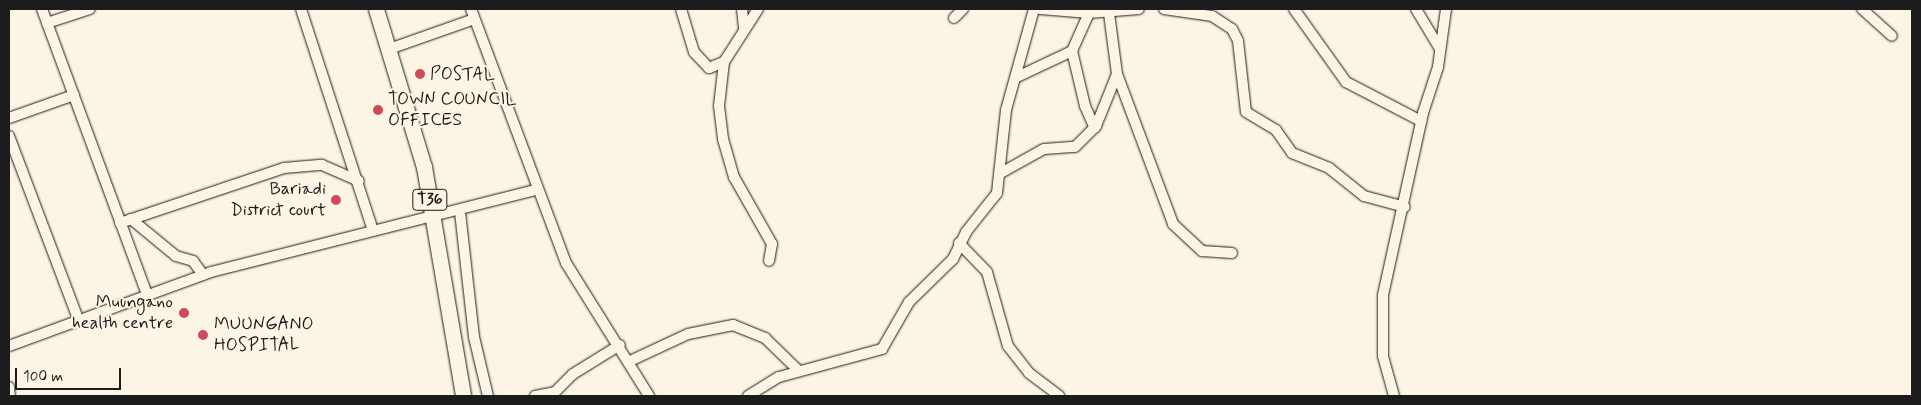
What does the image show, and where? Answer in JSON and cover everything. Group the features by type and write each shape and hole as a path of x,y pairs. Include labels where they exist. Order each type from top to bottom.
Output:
{"highway":[{"name":"T36","path":"376,9 410,114 433,218 463,396"}],"street":[{"path":"42,9 147,295"},
{"path":"47,23 90,9"},
{"path":"301,9 359,181 373,230"},
{"path":"471,9 536,190 572,275 620,345 649,396"},
{"path":"681,9 701,64 709,68 724,62"},
{"path":"742,9 744,27"},
{"path":"758,9 744,27 724,62 719,106 723,139 734,177 772,244 769,261"},
{"path":"954,18 963,9"},
{"path":"748,396 762,383 798,370 882,349 909,302 953,259 960,243 991,203 999,174 1006,110 1017,77 1034,9"},
{"path":"1040,9 1089,13 1139,9"},
{"path":"1164,9 1212,16 1232,28 1238,41 1246,112 1276,130 1292,153 1329,168 1364,196 1405,206"},
{"path":"1294,9 1346,82 1421,121"},
{"path":"1416,9 1440,49"},
{"path":"1394,396 1381,321 1421,121 1440,49 1446,9"},
{"path":"1862,9 1892,36"},
{"path":"1110,11 1117,74 1173,224 1202,251 1232,253"},
{"path":"1089,13 1072,51 1085,106 1095,128"},
{"path":"389,49 474,19"},
{"path":"1017,77 1072,51"},
{"path":"999,174 1049,147 1075,147 1095,128 1117,74"},
{"path":"9,118 74,95"},
{"path":"9,136 79,321"},
{"path":"120,223 284,168 322,165 359,181"},
{"path":"9,346 203,275 373,230 460,212 536,190"},
{"path":"460,212 474,336 488,396"},
{"path":"131,219 176,256 193,261 203,275"},
{"path":"960,243 987,272 1008,346 1029,374 1059,396"},
{"path":"630,361 688,334 733,325 766,338 798,370"},
{"path":"535,396 559,393 573,374 620,345"},
{"path":"9,387 10,396"}],"place":[{"name":"POSTAL","path":"420,74"},
{"name":"TOWN COUNCIL OFFICES","path":"378,110"},
{"name":"Bariadi District court","path":"336,200"},
{"name":"Muungano health centre","path":"184,313"},
{"name":"MUUNGANO HOSPITAL","path":"203,335"}]}
